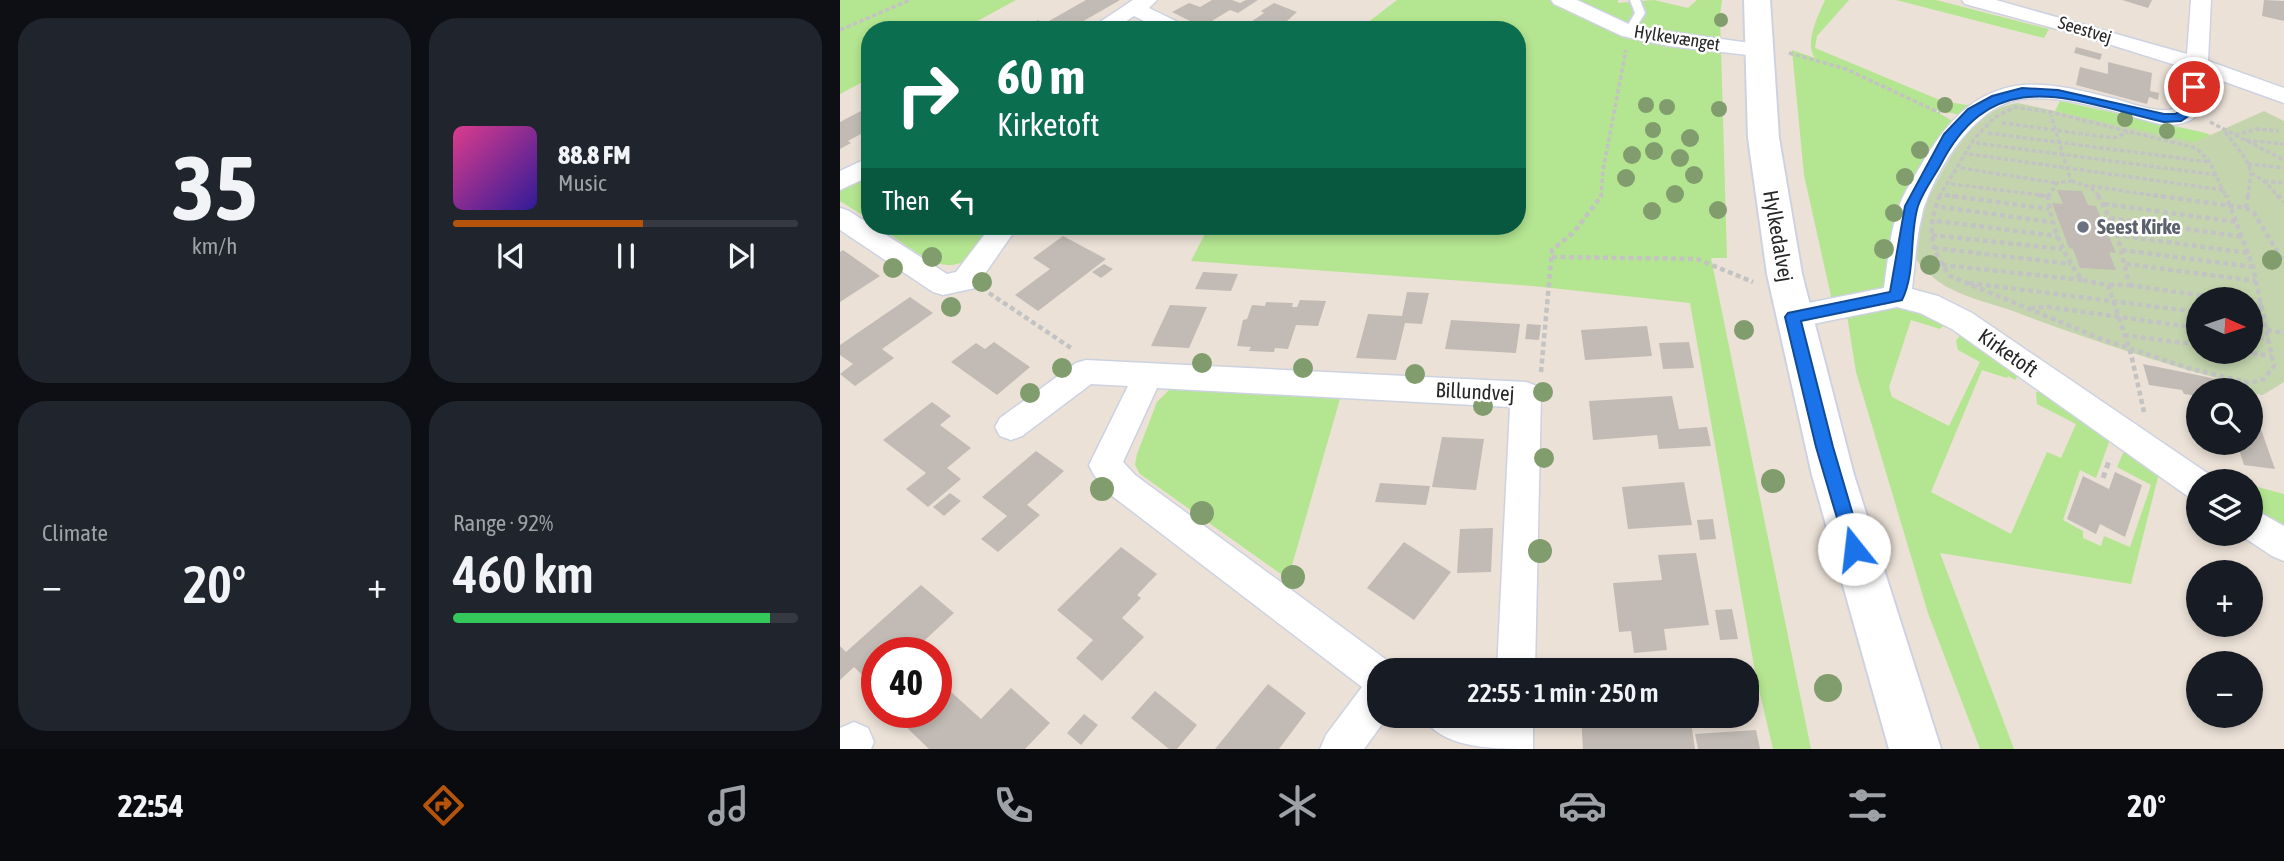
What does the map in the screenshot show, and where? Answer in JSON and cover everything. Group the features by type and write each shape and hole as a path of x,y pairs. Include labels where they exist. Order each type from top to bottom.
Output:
{"street":[{"name":"Hylkevænget","path":"1561,0 1629,32 1669,40 1757,50"},
{"name":"Hylkedalvej","path":"1757,0 1757,50 1770,195 1791,309 1824,447 1914,749"},
{"name":"Seestvej","path":"1972,0 2197,63 2284,96"},
{"path":"1897,296 1912,206 1949,137 1972,132 1973,112 1996,98 2022,92 2058,94 2164,118 2177,118 2190,111 2197,63 2201,0"},
{"path":"1113,21 1140,4 1166,21"},
{"path":"840,183 861,170"},
{"path":"840,217 861,231"},
{"path":"867,235 943,285 965,281 998,235"},
{"name":"Kirketoft","path":"1791,309 1897,296 1928,304 1962,321 2186,477"},
{"name":"Billundvej","path":"1012,427 1086,372 1526,395 1516,658"},
{"path":"1148,375 1105,465 1122,485 1367,668"},
{"path":"2263,531 2284,545"},
{"path":"1340,749 1367,712"},
{"path":"1462,728 1498,749"},
{"path":"1513,749 1514,728"}],"lane":[{"path":"1629,32 1640,13 1636,0"}],"path":[{"path":"840,30 910,0"},
{"path":"1526,395 1541,372 1552,250 1574,233 1602,195 1603,170 1629,32"},
{"path":"1757,50 1801,55 1972,132 2062,156 2217,175"},
{"path":"2258,287 2238,222 2210,162 2196,148 2132,131 2050,112 2015,107 1972,132 1965,154 1940,194 1936,206 1932,235 1935,256 1950,276 2026,309 2188,368 2250,383 2264,379 2274,366 2263,309"},
{"path":"2190,111 2273,155 2284,158"},
{"path":"2050,112 2071,181"},
{"path":"1990,122 2114,138 2132,131"},
{"path":"2221,128 2248,164 2251,173 2246,208"},
{"path":"2234,135 2258,129 2280,131"},
{"path":"1972,132 2210,162"},
{"path":"2242,139 2284,144"},
{"path":"1965,154 2224,190"},
{"path":"2248,164 2284,168"},
{"path":"1956,167 2057,183 2071,181 2246,208 2254,214 2284,263"},
{"path":"2251,173 2278,193 2284,202"},
{"path":"2264,181 2284,183"},
{"path":"2057,183 2048,196 2051,222 2062,249 2081,280"},
{"path":"1947,184 2048,196"},
{"path":"2091,186 2103,204 2122,250 2129,285"},
{"path":"2278,193 2284,194"},
{"path":"1940,194 2049,209"},
{"path":"2103,204 2238,222"},
{"path":"1936,206 2051,222"},
{"path":"2109,217 2243,237"},
{"path":"1933,220 2057,236"},
{"path":"1932,235 2062,249"},
{"path":"2116,235 2248,253"},
{"path":"1934,248 2071,264"},
{"path":"2122,250 2253,267"},
{"path":"1552,257 1697,259 1725,269 1791,309"},
{"path":"2126,264 2256,281"},
{"path":"1941,265 2186,293"},
{"path":"1965,283 2186,310"},
{"path":"2108,285 2129,348 2154,455"},
{"path":"986,290 1079,354"},
{"path":"2026,309 2049,307 2186,326"},
{"path":"2267,330 2284,333"},
{"path":"2124,335 2186,343"},
{"path":"2263,338 2269,339"},
{"path":"2263,355 2272,356"}],"green space":[{"path":"840,0 1016,0 978,21 861,21 861,83 840,94"},
{"path":"1397,0 1618,0 1618,3 1654,0 1688,8 1697,0 1722,0 1720,15 1727,258 1711,258 1811,749 1773,749 1759,690 1759,658 1753,658 1690,303 1533,286 1191,261 1204,235 1526,235 1526,21 1370,21"},
{"path":"1825,0 1849,0 1817,36 1815,48 1942,101 1973,106 1962,115 1934,110 1954,122 1889,287 1833,305 1804,175 1792,50 1815,58 1811,37"},
{"path":"1896,0 1936,0 2049,29 2044,38"},
{"path":"2060,101 2206,133 2223,141 2239,157 2055,111"},
{"path":"2018,103 2195,142 2264,111 2284,121 2284,382 2263,395 2263,378 2216,378 2167,364 1965,295 1947,287 1927,272 1915,258 1912,249 1918,222 1962,140 1992,112"},
{"path":"861,175 861,214 840,201 840,188"},
{"path":"891,235 987,235 966,260 953,265 940,264"},
{"path":"1887,305 1913,306 1945,324 1940,329 1911,320 1889,387 1892,397 1949,426 1980,362 1958,350 1956,341 1961,334 2019,374 2015,380 1982,370 1931,492 2011,534 2047,452 2061,458 2076,424 2037,404 2036,392 2053,391 2112,434 2096,478 2080,470 2063,520 2083,531 2083,538 2101,546 2104,536 2130,547 2151,485 2117,467 2127,444 2159,473 2131,584 1940,553 2014,749 1980,749 1928,613 1856,372 1847,315"},
{"path":"1173,386 1342,392 1288,579 1140,474 1135,465 1137,454 1157,402"},
{"path":"2263,488 2284,494 2284,531 2263,516"}],"building":[{"path":"1086,0 1120,0 1084,21 1049,21"},
{"path":"1212,0 1232,0 1240,3 1258,0 1238,13 1230,10 1212,21 1190,21 1172,12 1189,3 1200,7"},
{"path":"2122,0 2152,0 2148,8"},
{"path":"2264,0 2284,1 2284,21 2262,16"},
{"path":"1274,3 1297,12 1287,21 1252,21 1264,13 1261,11"},
{"path":"2076,47 2102,54 2100,60 2074,53"},
{"path":"2108,62 2152,73 2150,91 2159,93 2158,100 2149,97 2147,104 2076,85 2080,67 2108,74"},
{"path":"861,111 861,134 840,149 840,122"},
{"name":"Seest Kirke","path":"2057,190 2082,191 2088,205 2096,206 2116,253 2109,252 2116,270 2080,268 2073,249 2069,248 2052,203 2063,204"},
{"path":"1063,236 1106,259 1038,311 1015,295 1050,269 1033,258"},
{"path":"843,250 880,276 840,302 840,252"},
{"path":"1104,264 1113,269 1101,278 1092,272"},
{"path":"1203,272 1238,274 1231,291 1195,289"},
{"path":"1407,292 1429,293 1422,324 1405,323 1396,360 1356,358 1368,314 1402,316"},
{"path":"910,297 933,313 882,349 894,358 855,386 840,374 853,364 840,355 840,345"},
{"path":"1300,300 1326,301 1318,326 1296,325 1288,349 1275,348 1274,352 1249,351 1251,347 1237,346 1243,320 1247,319 1252,305 1265,306 1266,302 1293,303 1292,307 1297,307"},
{"path":"1170,305 1207,307 1189,348 1151,346"},
{"path":"1451,320 1520,324 1516,353 1445,349"},
{"path":"1527,324 1541,325 1539,340 1525,339"},
{"path":"1647,326 1652,356 1585,360 1581,330"},
{"path":"994,342 1030,367 997,395 951,362 976,343 985,349"},
{"path":"1689,342 1694,368 1663,369 1659,343"},
{"path":"2143,364 2212,378 2186,378 2186,394 2182,390 2149,385"},
{"path":"1672,396 1679,429 1707,427 1711,446 1659,449 1657,435 1593,440 1589,401"},
{"path":"932,402 951,416 940,425 971,448 947,468 961,479 928,507 906,489 926,473 883,440"},
{"path":"2263,435 2275,469 2244,465 2241,455 2263,455"},
{"path":"1442,437 1484,439 1476,490 1432,487"},
{"path":"1036,451 1064,471 1027,505 1040,515 998,552 981,539 1007,516 982,497"},
{"path":"2115,472 2142,485 2125,537 2100,524 2096,534 2067,519 2083,476 2109,489"},
{"path":"1684,482 1692,525 1628,529 1622,487"},
{"path":"1380,483 1430,486 1426,505 1375,502"},
{"path":"950,493 961,501 944,516 933,507"},
{"path":"1713,519 1716,539 1700,540 1697,520"},
{"path":"1493,528 1491,572 1457,573 1460,529"},
{"path":"1404,542 1451,572 1414,620 1367,588"},
{"path":"1121,547 1157,574 1137,595 1141,598 1122,618 1144,637 1102,681 1076,658 1093,640 1057,610"},
{"path":"1696,553 1709,625 1664,629 1667,650 1634,653 1631,631 1619,632 1613,583 1662,580 1658,555"},
{"path":"921,585 954,613 928,637 863,637"},
{"path":"1732,609 1738,639 1720,640 1715,610"},
{"path":"861,639 861,674 854,667 840,680 840,646 846,652"},
{"path":"1268,684 1306,713 1279,749 1215,749"},
{"path":"1011,688 1050,723 1025,749 929,749 907,728 952,728 952,693 981,719"},
{"path":"1155,691 1197,725 1177,749 1169,749 1131,718"},
{"path":"1084,714 1098,725 1081,745 1067,733"},
{"path":"1582,728 1692,728 1695,749 1583,749"},
{"path":"1756,730 1760,749 1698,749 1695,734"}],"place":[{"name":"Seest Kirke","path":"2083,227"}],"route":[{"path":"1854,549 1824,447 1793,317 1897,296 1912,206 1949,137 1973,112 1996,98 2022,92 2058,94 2164,118 2177,118 2190,111 2194,87"}]}
